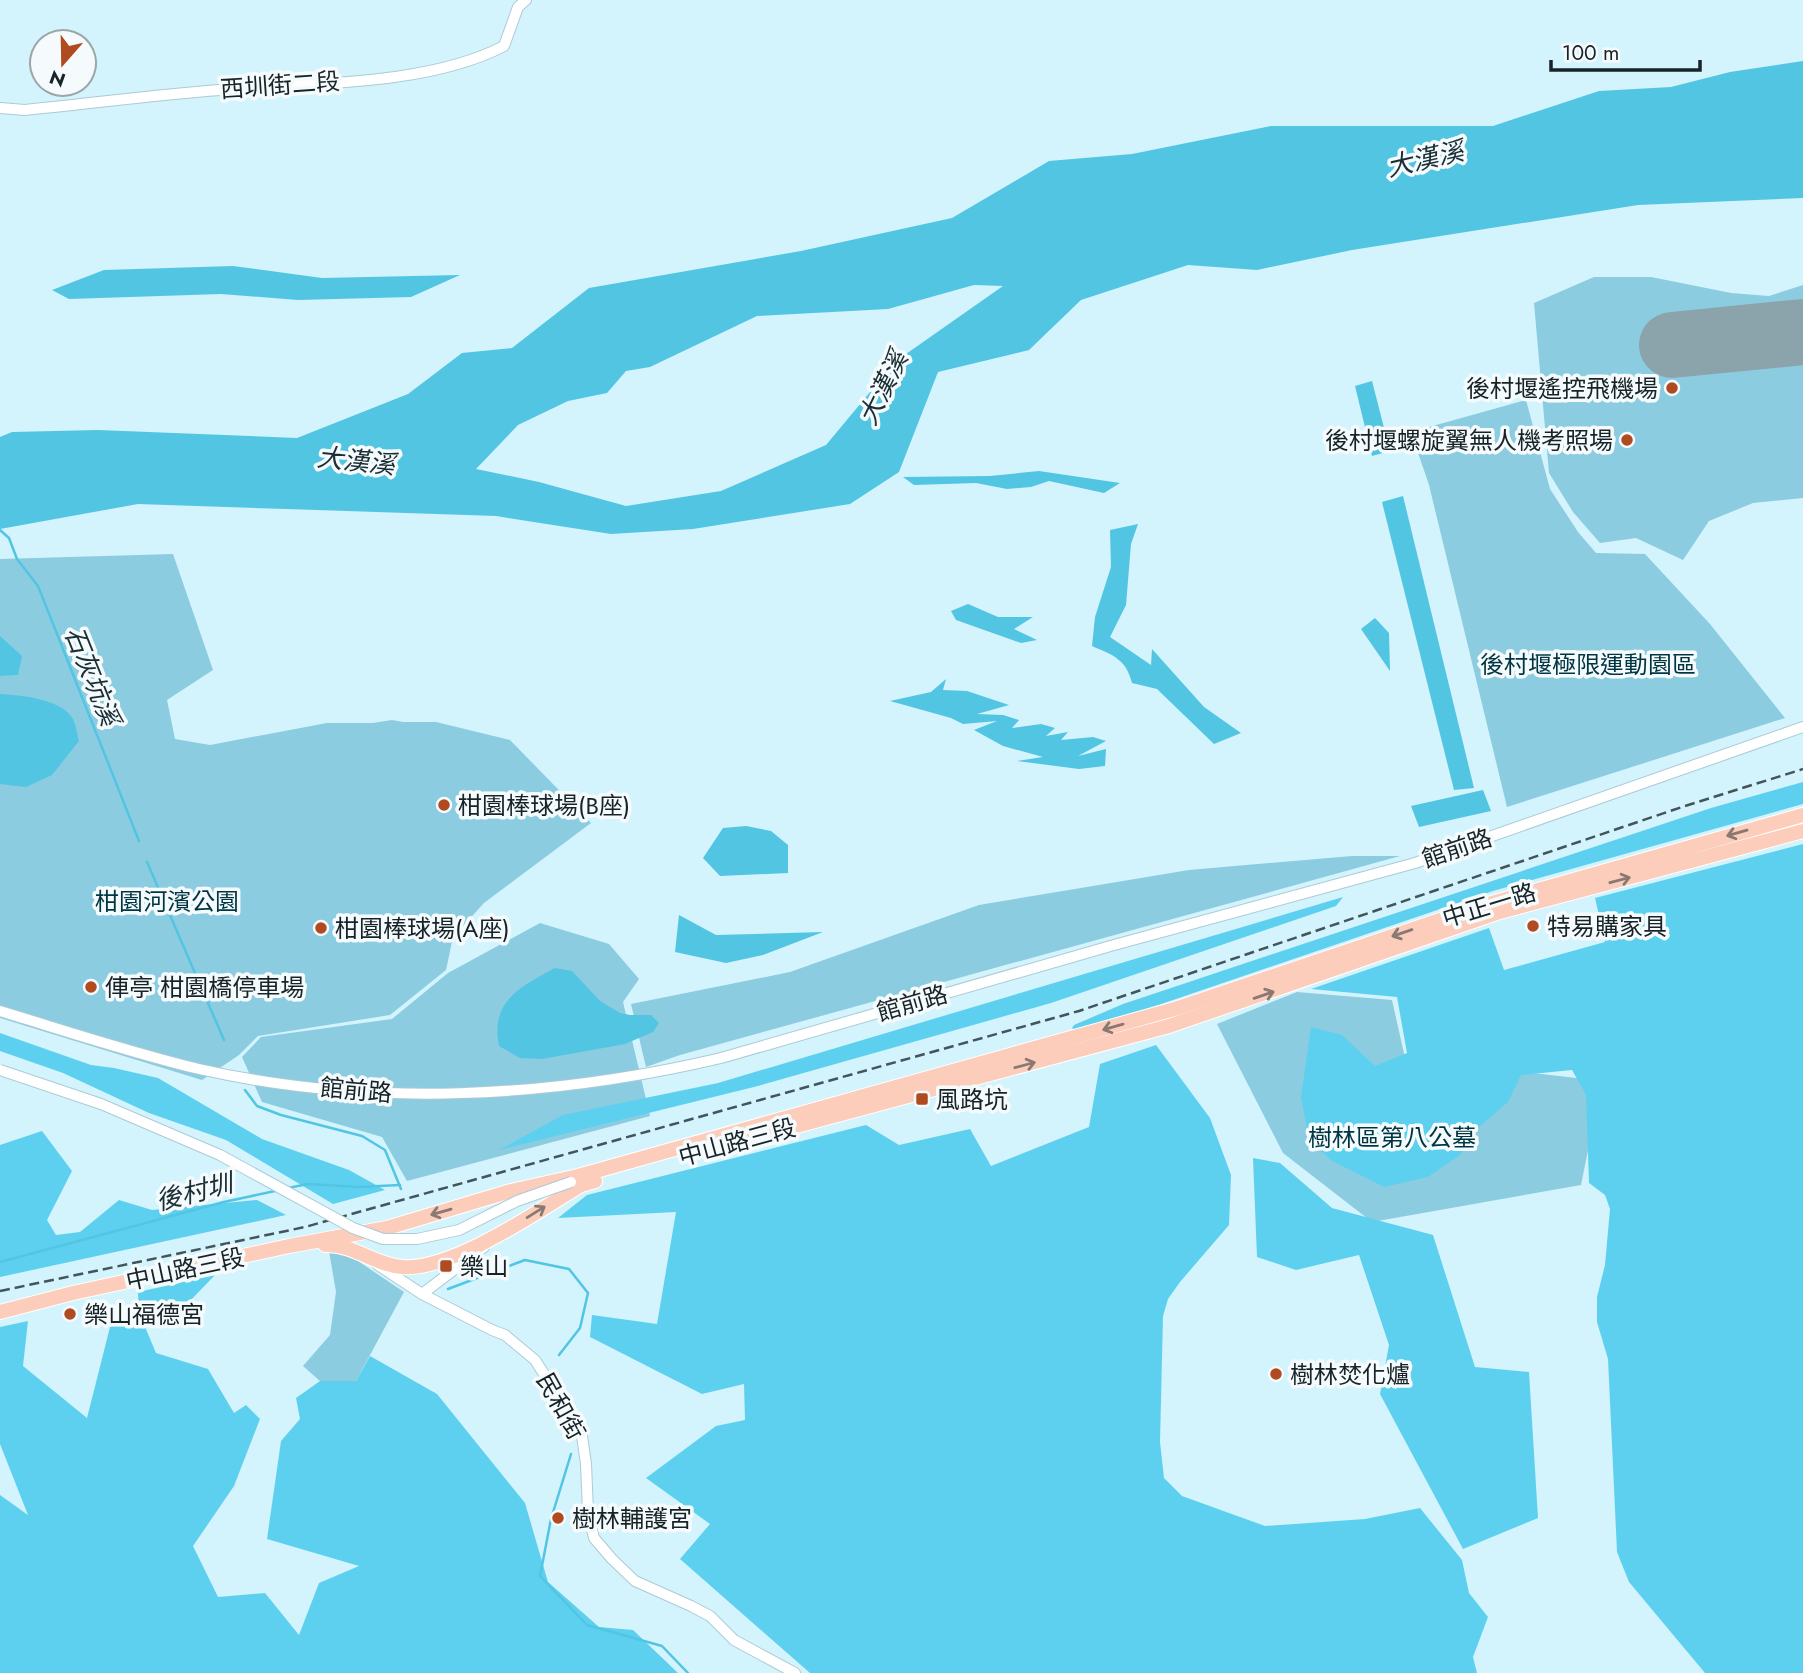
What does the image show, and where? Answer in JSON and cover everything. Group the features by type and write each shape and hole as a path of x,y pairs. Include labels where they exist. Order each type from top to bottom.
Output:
{"main road":[{"name":"中正一路","path":"1178,1009 1485,905 1803,815"},
{"name":"中正一路","path":"1200,1017 1500,912 1803,831"},
{"name":"中山路三段","path":"289,1246 336,1245 403,1267 434,1263 499,1236 576,1181 1178,1009"},
{"name":"中山路三段","path":"0,1312 73,1293 289,1246 387,1228 511,1191 576,1181 1200,1017"}],"street":[{"name":"西圳街二段","path":"0,108 25,110 200,91 428,72 486,56 504,46 518,8 526,0"},
{"name":"館前路","path":"0,1011 200,1069 264,1081 383,1094 504,1091 665,1071 1415,863 1803,727"},
{"path":"0,1070 102,1104 220,1155 353,1228 383,1239 417,1239 459,1230 517,1201 576,1181"},
{"path":"422,1294 499,1236"},
{"name":"民和街","path":"361,1254 422,1294 492,1331 505,1335 535,1360 582,1436 588,1512 594,1538 612,1559 635,1581 710,1616 734,1640 795,1673"}],"green space":[{"name":"後村堰遙控飛機場","path":"1594,277 1651,277 1731,293 1769,296 1803,285 1803,498 1753,503 1709,521 1683,560 1636,538 1600,543 1573,512 1549,473 1534,303"},
{"name":"後村堰極限運動園區","path":"1526,400 1550,489 1578,532 1596,553 1645,554 1710,624 1785,718 1507,807 1429,485 1411,432"},
{"name":"柑園河濱公園","path":"173,554 213,670 167,700 175,739 210,745 327,723 373,723 392,720 436,722 510,740 591,823 484,903 453,937 446,970 390,1015 258,1036 239,1055 202,1080 0,1018 0,559"},
{"path":"1803,782 1803,804 1493,891 1132,1014 1075,1030 1072,1028 1123,1004 1711,808"},
{"path":"1803,844 1803,1673 1705,1673 1629,1582 1617,1552 1608,1359 1597,1322 1597,1297 1605,1265 1610,1209 1605,1195 1589,1183 1586,1095 1572,1070 1521,1075 1508,1102 1479,1127 1460,1155 1428,1177 1384,1187 1332,1161 1309,1140 1301,1097 1311,1027 1342,1035 1375,1066 1407,1053 1397,997 1311,989 1489,928 1504,970 1605,942 1595,898"},
{"path":"1352,856 1400,856 680,1055 646,1067 631,1004 790,972 979,905 1189,870"},
{"path":"1343,897 1336,906 1051,1003 758,1086 499,1150 563,1115 718,1083"},
{"path":"540,923 609,944 639,979 623,1002 650,1116 407,1181 382,1137 262,1102 242,1057 261,1037 392,1019 448,973"},
{"name":"樹林區第八公墓","path":"1297,992 1392,1000 1405,1058 1602,1081 1581,1185 1372,1222 1283,1153 1217,1024"},
{"path":"0,1033 91,1065 158,1078 262,1139 349,1170 385,1190 333,1204 226,1140 149,1113 63,1073 0,1051"},
{"path":"1156,1045 1210,1118 1231,1175 1229,1225 1180,1282 1168,1299 1163,1316 1160,1442 1164,1478 1182,1496 1265,1526 1365,1519 1420,1508 1462,1560 1469,1593 1488,1617 1473,1657 1477,1673 810,1673 680,1559 710,1524 646,1478 716,1426 745,1420 744,1384 702,1394 590,1337 592,1315 657,1324 676,1212 558,1218 587,1195 866,1125 899,1145 970,1129 991,1166 1089,1127 1100,1064"},
{"path":"42,1131 72,1171 47,1220 56,1235 80,1232 119,1200 152,1210 257,1200 286,1215 0,1277 0,1145"},
{"path":"1253,1158 1280,1163 1332,1208 1433,1235 1475,1367 1529,1372 1538,1518 1463,1549 1380,1394 1389,1345 1359,1255 1296,1270 1257,1257"},
{"path":"329,1251 355,1259 404,1292 356,1381 320,1381 303,1366 330,1335 336,1292"},
{"path":"215,1275 189,1302 143,1322 156,1353 208,1369 234,1413 246,1405 260,1419 234,1486 193,1546 218,1597 265,1593 299,1635 319,1583 359,1566 267,1539 281,1441 300,1419 296,1398 320,1381 356,1381 370,1356 437,1394 525,1503 548,1582 599,1627 633,1630 678,1673 0,1673 0,1495 28,1515 0,1444 0,1327 28,1321 23,1366 87,1418 110,1327 139,1313 138,1292"}],"water":[{"name":"大漢溪","path":"1803,61 1803,198 1638,205 1352,250 1257,270 1188,265 1081,300 1029,350 938,372 899,472 850,504 693,529 611,534 496,516 138,504 0,529 0,437 12,432 98,430 297,438 408,394 462,353 512,348 589,288 801,251 952,218 1049,161 1132,154 1271,126 1493,126 1599,91 1671,87 1730,72","holes":["974,285 1003,286 896,361 826,445 721,491 626,506 539,482 476,469 518,425 568,401 607,393 626,371 650,367 757,316 888,309"]},
{"path":"233,266 322,278 460,275 411,297 298,300 221,294 69,299 52,290 104,270"},
{"path":"1372,381 1390,451 1372,456 1355,386"},
{"path":"1039,471 1120,483 1104,493 1049,481 1031,487 1007,489 976,483 914,485 903,477 990,476"},
{"path":"1403,496 1474,788 1454,790 1382,502"},
{"path":"1138,524 1131,544 1126,605 1110,637 1151,665 1152,649 1204,707 1241,733 1214,744 1157,689 1132,683 1122,663 1092,646 1095,617 1111,567 1110,530"},
{"path":"968,604 998,617 1033,617 1014,629 1037,640 1021,643 956,620 951,611"},
{"path":"1375,618 1389,633 1390,671 1361,629"},
{"path":"0,636 22,656 18,675 0,676"},
{"path":"946,679 943,690 967,691 1009,705 977,714 1003,715 1019,720 1012,728 1041,724 1055,728 1046,736 1068,732 1061,740 1093,737 1106,741 1078,756 1106,749 1105,766 1079,769 1017,761 1043,757 1003,746 974,730 997,721 963,724 951,718 890,701 931,692"},
{"path":"0,694 29,697 60,707 68,712 75,724 79,741 52,775 26,787 0,784"},
{"path":"1483,790 1491,811 1419,827 1411,806"},
{"path":"746,826 771,831 788,845 788,873 720,876 703,858 723,828"},
{"path":"679,915 716,935 823,932 763,955 726,963 675,952"},
{"path":"555,968 572,971 600,1001 620,1013 651,1015 659,1023 653,1032 625,1044 542,1059 520,1058 499,1046 499,1017 510,997"}],"waterway":[{"name":"石灰坑溪","path":"0,530 9,538 17,559 38,586 139,841"},
{"name":"石灰坑溪","path":"147,862 224,1040"},
{"name":"石灰坑溪","path":"245,1090 257,1106 362,1136 385,1150 401,1189"},
{"name":"後村圳","path":"288,1188 308,1184 359,1187 400,1185"},
{"name":"後村圳","path":"0,1262 275,1191"},
{"name":"石灰坑溪","path":"448,1289 525,1260 569,1269 588,1293 580,1328 559,1355"},
{"name":"石灰坑溪","path":"571,1454 551,1519 540,1576 587,1625 662,1646 688,1673"}],"runway":[{"path":"1672,345 1803,332"}],"railway":[{"path":"0,1291 305,1227 1079,1011 1682,807 1803,769"}],"place":[{"name":"後村堰遙控飛機場","path":"1672,388"},
{"name":"後村堰螺旋翼無人機考照場","path":"1627,440"},
{"name":"柑園棒球場(B座)","path":"444,805"},
{"name":"特易購家具","path":"1533,926"},
{"name":"柑園棒球場(A座)","path":"321,928"},
{"name":"俥亭 柑園橋停車場","path":"91,987"},
{"name":"風路坑","path":"922,1099"},
{"name":"樂山","path":"446,1266"},
{"name":"樂山福德宮","path":"70,1314"},
{"name":"樹林焚化爐","path":"1276,1374"},
{"name":"樹林輔護宮","path":"558,1518"}]}
